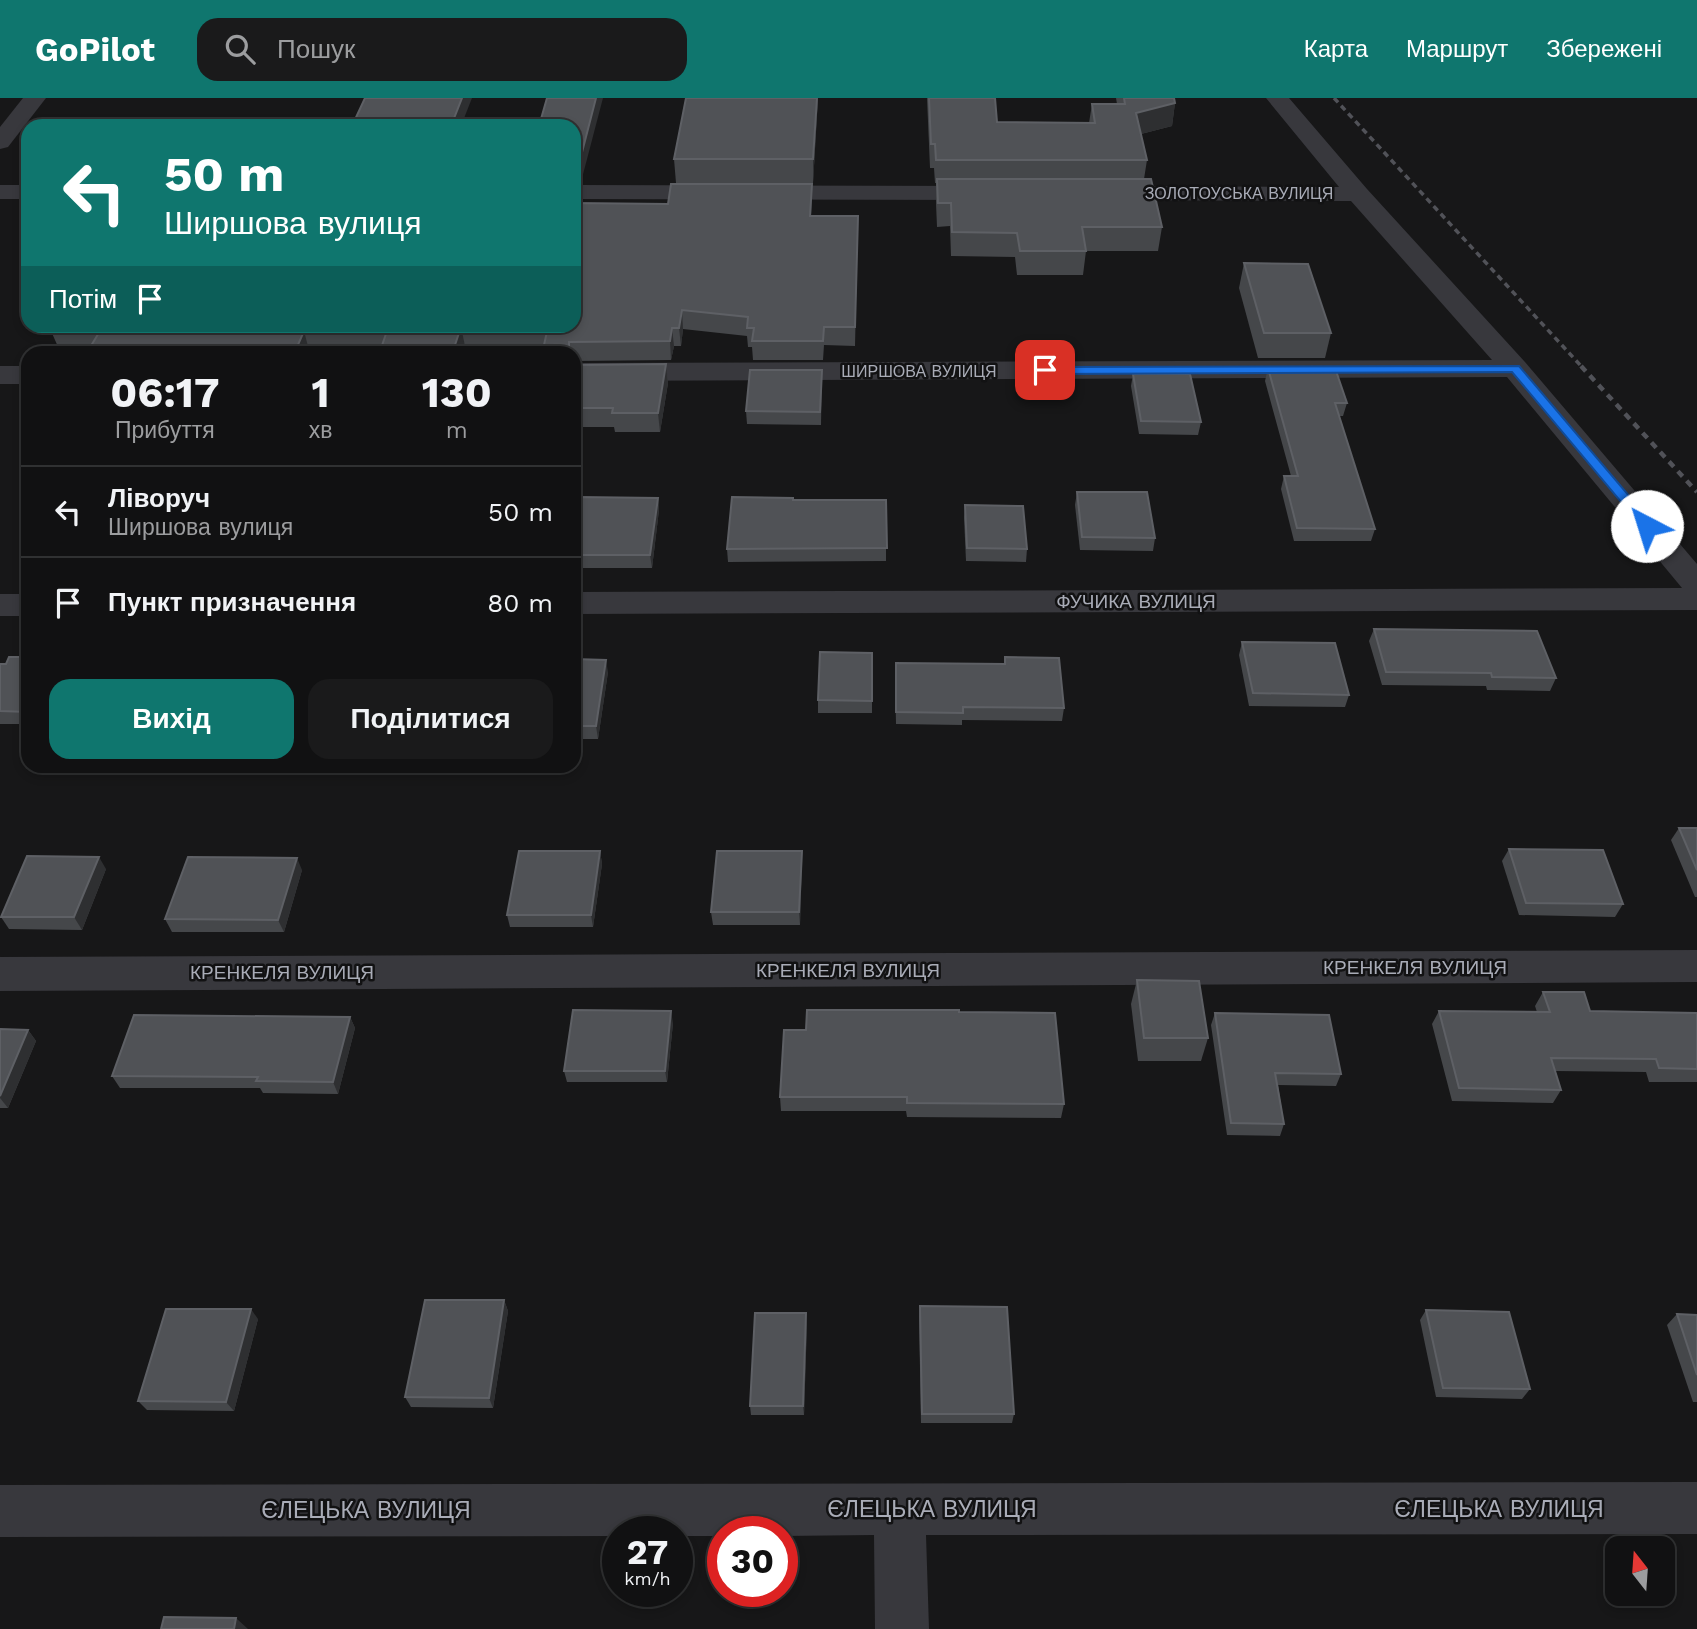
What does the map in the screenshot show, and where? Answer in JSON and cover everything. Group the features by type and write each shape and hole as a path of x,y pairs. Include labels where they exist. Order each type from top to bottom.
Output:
{"street":[{"path":"0,142 34,98"},
{"path":"1277,98 1358,194 1515,368 1697,585"},
{"path":"0,192 21,192"},
{"path":"581,192 1008,193"},
{"name":"ЗОЛОТОУСЬКА ВУЛИЦЯ","path":"1078,193 1358,194"},
{"name":"ШИРШОВА ВУЛИЦЯ","path":"581,372 1515,368"},
{"path":"0,375 21,375"},
{"name":"ФУЧИКА ВУЛИЦЯ","path":"581,603 1697,598"},
{"path":"0,605 21,604"},
{"name":"КРЕНКЕЛЯ ВУЛИЦЯ","path":"0,974 1697,965"},
{"name":"ЄЛЕЦЬКА ВУЛИЦЯ","path":"0,1511 1697,1508"},
{"path":"899,1509 902,1629"}],"building":[{"path":"365,98 462,98 454,119 355,119"},
{"path":"547,98 596,98 581,156 581,119 541,119"},
{"path":"686,98 817,98 813,159 674,159"},
{"path":"929,98 995,98 997,122 1095,123 1092,104 1125,104 1124,98 1174,98 1175,103 1136,113 1147,160 936,160 935,144 931,144"},
{"path":"937,179 1151,179 1162,227 1082,227 1086,251 1020,251 1017,233 952,232 951,203 938,203"},
{"path":"671,184 812,184 810,216 858,216 855,327 824,327 823,341 752,341 754,328 747,328 748,317 682,310 679,328 672,328 670,341 569,342 569,346 544,346 547,333 581,333 581,203 668,204"},
{"path":"1244,263 1308,264 1331,333 1264,333"},
{"path":"99,333 303,333 297,346 91,346"},
{"path":"386,333 459,333 455,346 382,346"},
{"path":"666,364 658,413 612,413 613,408 581,408 581,365"},
{"path":"1268,368 1335,368 1347,403 1335,403 1375,529 1297,528 1284,476 1298,476"},
{"path":"750,370 822,370 820,412 746,411"},
{"path":"1133,374 1190,374 1201,422 1141,421"},
{"path":"1077,492 1147,492 1155,538 1082,537"},
{"path":"581,497 658,498 650,555 581,555"},
{"path":"732,497 886,500 887,548 727,549"},
{"path":"965,505 1023,506 1027,549 967,548"},
{"path":"1374,629 1537,631 1556,678 1492,677 1491,673 1386,672"},
{"path":"1242,642 1335,643 1349,695 1253,693"},
{"path":"820,652 872,653 872,701 818,700"},
{"path":"9,657 21,657 21,712 0,711 0,664 6,664"},
{"path":"1005,657 1059,658 1064,708 963,707 963,713 896,712 896,663 1005,664"},
{"path":"581,659 606,660 596,726 581,726"},
{"path":"1679,828 1697,828 1697,870"},
{"path":"1509,849 1603,850 1623,904 1526,903"},
{"path":"519,851 600,851 591,915 507,915"},
{"path":"717,851 802,851 799,912 711,912"},
{"path":"27,856 99,857 74,917 1,917"},
{"path":"188,857 297,858 278,920 165,919"},
{"path":"1137,980 1199,981 1208,1038 1144,1038"},
{"path":"1543,992 1584,992 1590,1011 1697,1013 1697,1069 1659,1068 1656,1059 1551,1058 1561,1090 1459,1088 1439,1011 1550,1012"},
{"path":"573,1010 671,1011 665,1071 564,1071"},
{"path":"807,1010 1055,1013 1064,1104 907,1103 907,1097 780,1097 784,1030 806,1030"},
{"path":"1215,1013 1329,1015 1341,1074 1275,1073 1284,1124 1231,1123"},
{"path":"134,1015 350,1017 333,1082 256,1081 258,1077 112,1076"},
{"path":"0,1029 28,1030 0,1096"},
{"path":"425,1300 504,1300 489,1398 405,1397"},
{"path":"920,1306 1007,1307 1014,1414 922,1414"},
{"path":"166,1309 251,1309 226,1402 138,1401"},
{"path":"1426,1310 1509,1312 1530,1389 1443,1388"},
{"path":"755,1313 806,1313 803,1406 750,1406"},
{"path":"1677,1314 1697,1315 1697,1375"},
{"path":"164,1617 236,1618 234,1629 161,1629"}],"railway":[{"path":"1334,98 1582,367"},
{"path":"1581,366 1697,492"}],"route":[{"path":"1045,370 1515,368 1647,526"}]}
